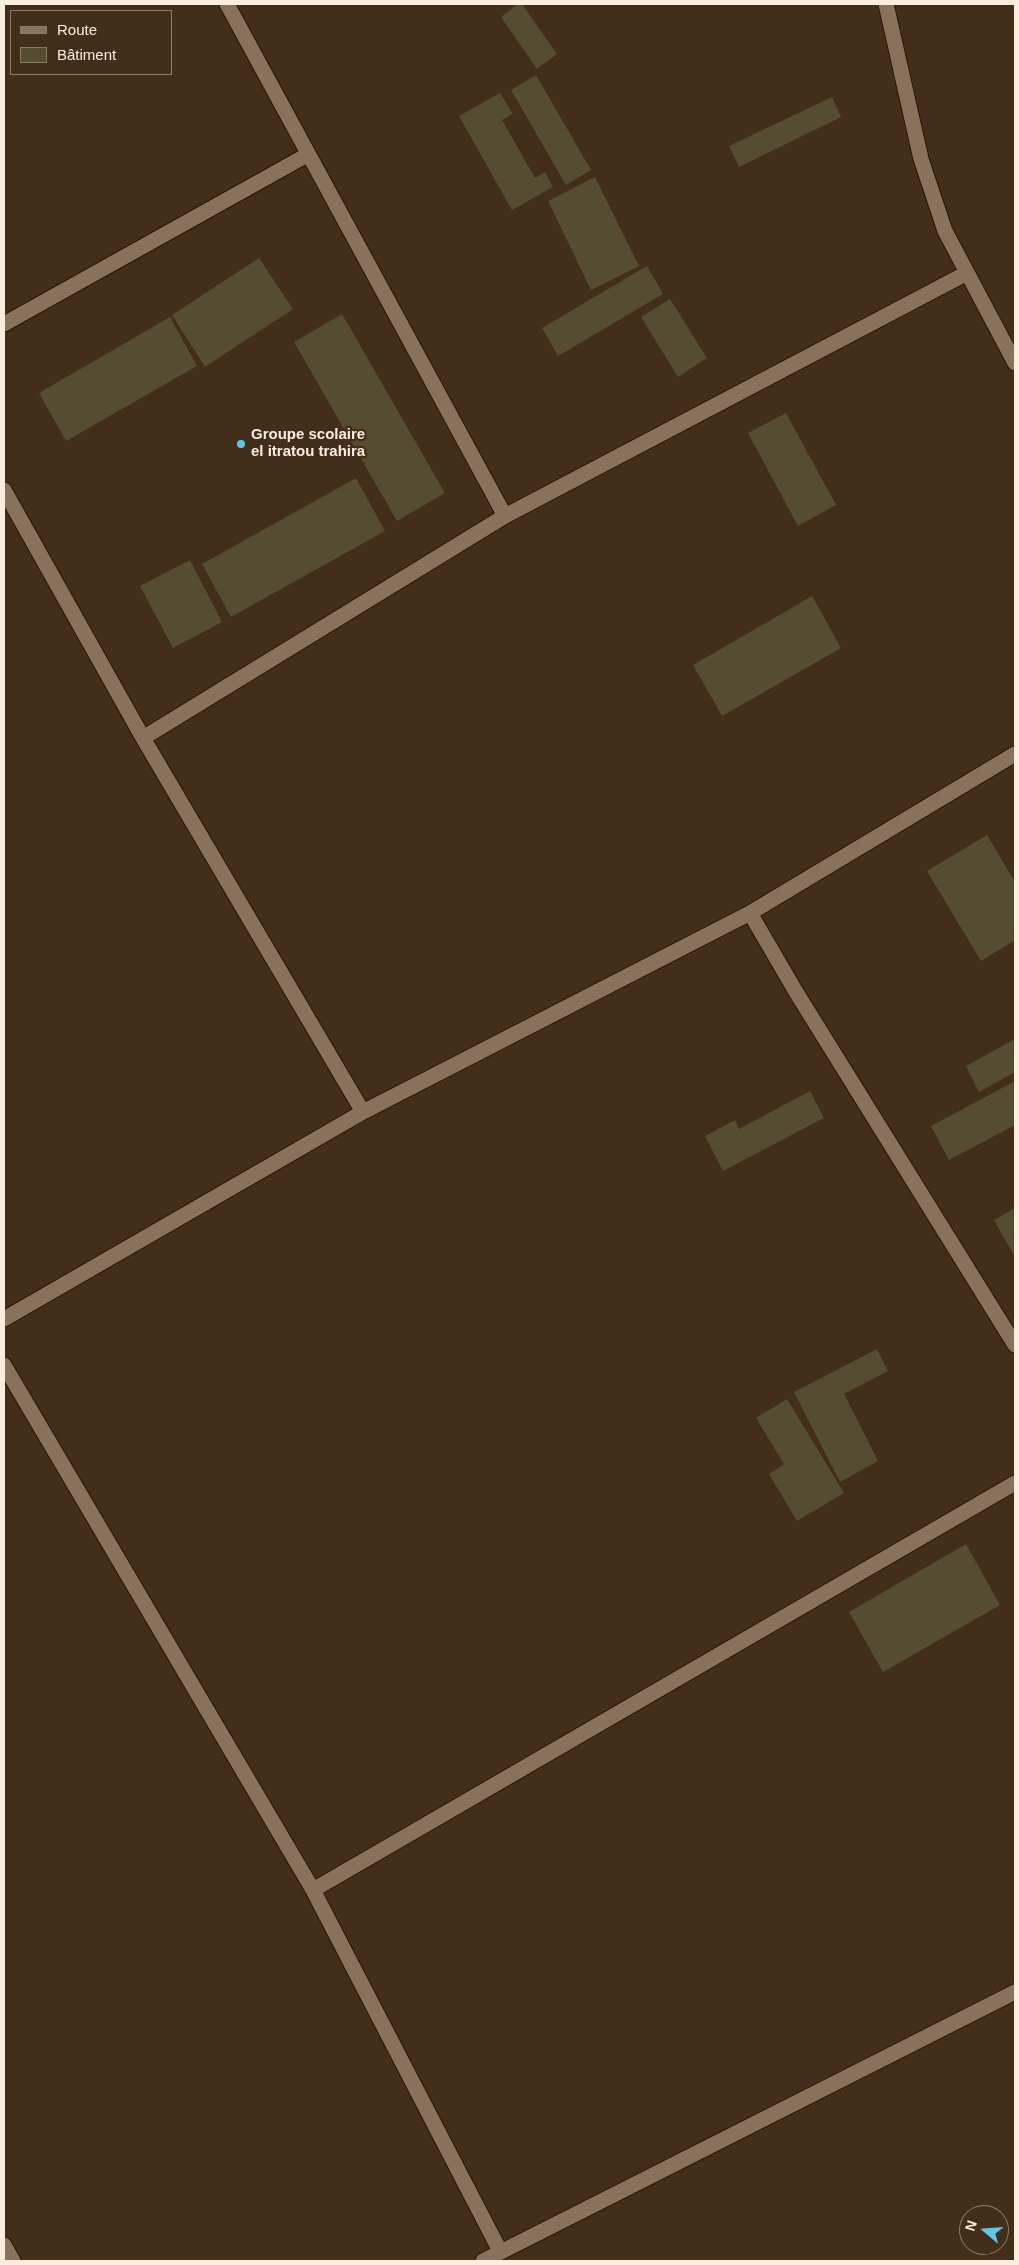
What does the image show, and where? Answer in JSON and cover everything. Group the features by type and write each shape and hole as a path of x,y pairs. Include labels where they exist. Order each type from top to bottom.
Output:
{"street":[{"path":"227,4 307,155 505,516"},
{"path":"886,4 921,159 946,231 1015,363"},
{"path":"4,324 307,155"},
{"path":"143,738 505,516 968,273"},
{"path":"4,490 143,738 363,1112"},
{"path":"4,1319 363,1112 750,913 1015,754"},
{"path":"750,913 796,992 1015,1344"},
{"path":"4,1365 313,1890 500,2251"},
{"path":"313,1890 1015,1482"},
{"path":"483,2261 1015,1992"},
{"path":"4,2245 13,2261"}],"building":[{"path":"518,4 522,4 557,54 537,69 501,17"},
{"path":"536,75 591,170 566,185 511,90"},
{"path":"500,93 513,114 502,120 535,178 545,172 553,187 512,210 459,116"},
{"path":"832,97 841,117 739,167 729,146"},
{"path":"595,177 639,266 591,290 548,201"},
{"path":"259,258 293,309 205,367 172,315"},
{"path":"647,266 663,294 558,356 542,328"},
{"path":"670,299 707,358 678,377 641,317"},
{"path":"342,314 445,493 397,521 294,342"},
{"path":"170,317 197,366 66,441 39,393"},
{"path":"786,413 836,505 798,526 748,433"},
{"path":"356,478 385,531 231,617 202,564"},
{"path":"190,560 222,622 173,648 140,586"},
{"path":"812,596 841,648 722,716 693,665"},
{"path":"987,835 1015,882 1015,940 981,961 927,871"},
{"path":"1015,1039 1015,1072 979,1092 966,1066"},
{"path":"1015,1081 1015,1125 949,1160 931,1126"},
{"path":"810,1091 824,1118 723,1171 705,1136 735,1120 739,1129"},
{"path":"1015,1208 1015,1257 994,1220"},
{"path":"877,1349 888,1371 844,1394 878,1461 840,1482 794,1392"},
{"path":"787,1399 844,1493 797,1521 769,1474 784,1464 756,1418"},
{"path":"966,1544 1000,1605 883,1672 849,1612"}],"place":[{"name":"Groupe scolaire el itratou trahira","path":"241,444"}]}
